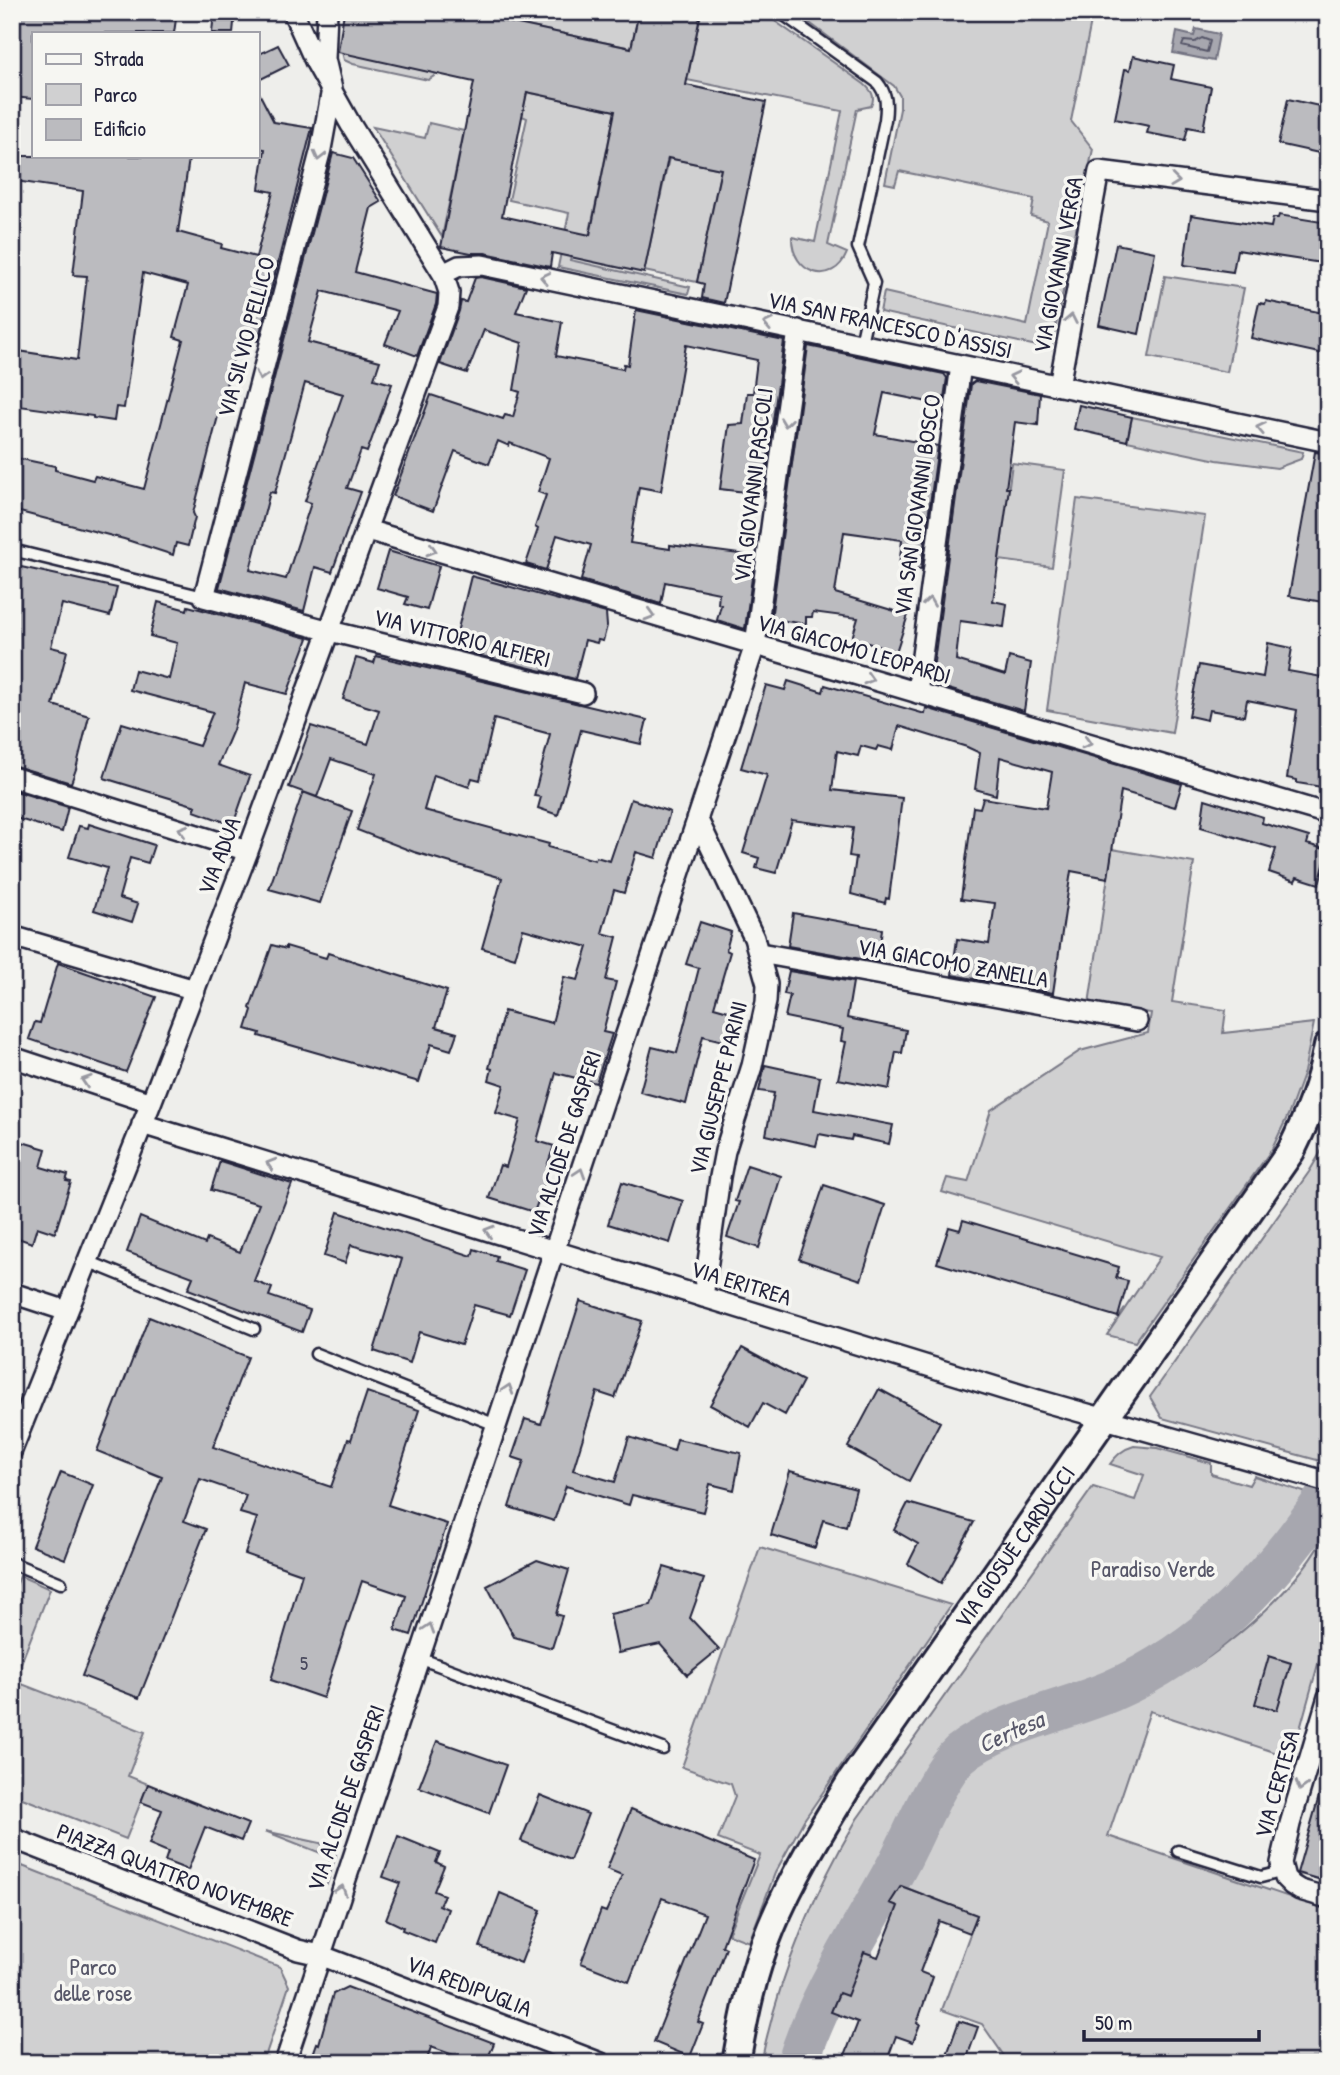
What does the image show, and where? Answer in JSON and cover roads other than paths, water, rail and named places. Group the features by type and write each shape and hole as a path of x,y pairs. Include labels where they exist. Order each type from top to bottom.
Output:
{"street":[{"path":"293,12 351,125 443,274"},
{"path":"327,12 325,59 332,89"},
{"name":"VIA SILVIO PELLICO","path":"204,597 321,149 332,89"},
{"name":"VIA GIOVANNI VERGA","path":"1059,386 1098,172 1328,200"},
{"name":"VIA SAN FRANCESCO D'ASSISI","path":"443,274 459,266 482,265 1328,442"},
{"name":"VIA ADUA","path":"12,1450 195,990 446,315 449,292 443,274"},
{"name":"VIA GIOVANNI PASCOLI","path":"755,645 762,610 798,330"},
{"name":"VIA SAN GIOVANNI BOSCO","path":"917,694 961,365"},
{"name":"VIA GIACOMO LEOPARDI","path":"367,530 1328,814"},
{"path":"204,597 330,631"},
{"name":"VIA VITTORIO ALFIERI","path":"330,631 583,693"},
{"name":"VIA ALCIDE DE GASPERI","path":"285,2063 755,645"},
{"path":"12,777 248,850"},
{"name":"VIA GIUSEPPE PARINI","path":"698,820 742,909 760,953 767,984 766,1002 752,1066 723,1164 703,1297"},
{"path":"12,936 195,990"},
{"name":"VIA GIACOMO ZANELLA","path":"760,953 1137,1021"},
{"name":"VIA GIOSUÈ CARDUCCI","path":"736,2063 747,2006 770,1931 808,1852 850,1783 1291,1151 1321,1083 1328,1046"},
{"path":"12,1057 151,1103"},
{"name":"VIA ERITREA","path":"142,1124 1038,1400 1324,1481"},
{"path":"12,1293 67,1311"},
{"name":"VIA CERTESA","path":"1328,1697 1287,1833 1281,1863 1285,1878 1292,1885 1328,1898"},
{"name":"PIAZZA QUATTRO NOVEMBRE","path":"12,1838 298,1950 320,1955"},
{"name":"VIA REDIPUGLIA","path":"320,1955 601,2063"}],"lane":[{"path":"780,12 877,82 884,90 887,105 885,120 858,247 874,283 861,343"},
{"path":"12,550 204,597"},
{"path":"87,1261 254,1329"},
{"path":"316,1353 496,1425"},
{"path":"12,1563 61,1583"},
{"path":"419,1658 663,1749"},
{"path":"1178,1852 1261,1877 1273,1874 1281,1863"}],"water":[{"path":"1196,29 1219,34 1214,61 1173,53 1177,32 1194,36"}],"waterway":[{"name":"Certesa","path":"798,2063 818,2011 843,1961 898,1864 934,1790 960,1754 975,1743 1012,1726 1111,1691 1177,1655 1206,1633 1259,1583 1328,1495"}],"park label":[{"name":"Paradiso Verde","path":"1153,1569"},
{"name":"Parco delle rose","path":"93,1980"}]}
